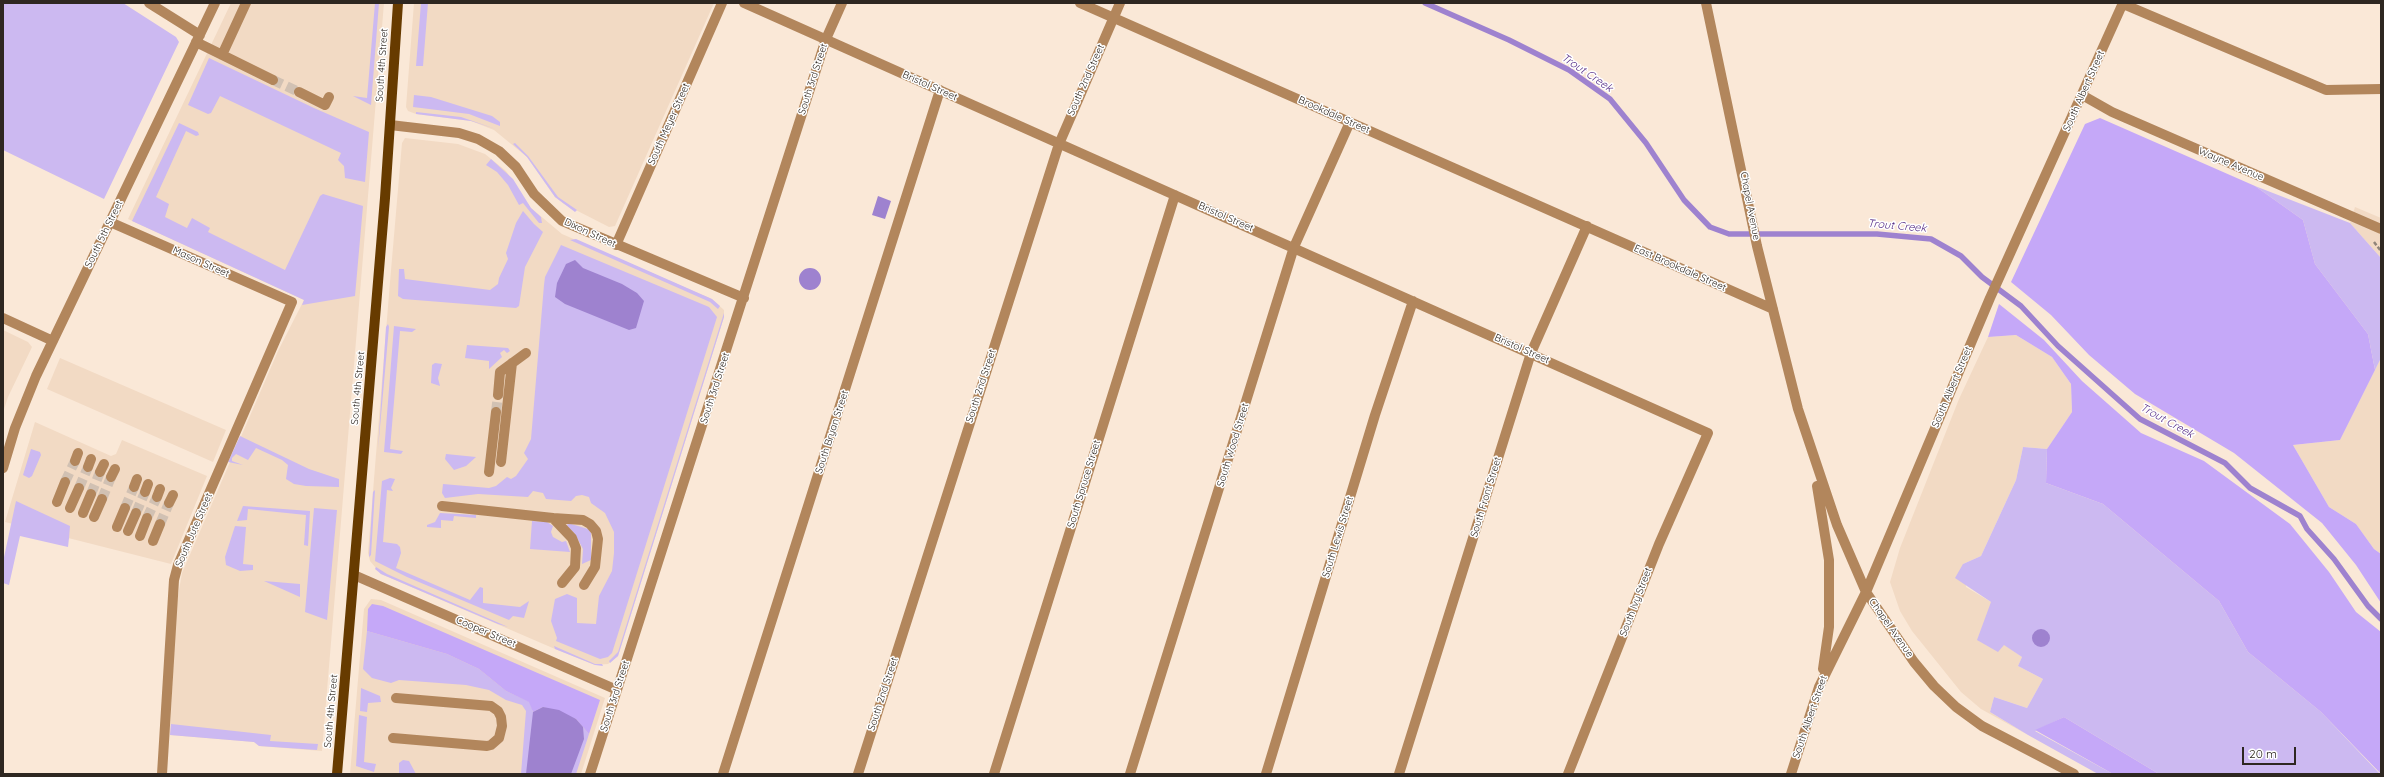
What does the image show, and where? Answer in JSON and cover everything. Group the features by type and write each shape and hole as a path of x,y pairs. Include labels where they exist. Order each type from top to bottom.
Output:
{"main road":[{"name":"South 4th Street","path":"337,774 390,125 398,3"}],"street":[{"path":"149,3 222,55 273,80"},
{"name":"South 5th Street","path":"3,468 22,408 215,3"},
{"path":"222,55 246,3"},
{"name":"South Meyer Street","path":"616,245 722,3"},
{"name":"Bristol Street","path":"744,3 1294,247 1708,433"},
{"name":"South 3rd Street","path":"590,774 826,39 842,3"},
{"name":"Brookdale Street","path":"1080,3 1587,226"},
{"name":"South 2nd Street","path":"858,774 1059,144 1120,3"},
{"name":"Chapel Avenue","path":"1706,3 1757,246 1820,499 1829,560 1829,627 1819,687"},
{"path":"2123,3 2326,90 2381,89"},
{"name":"South Albert Street","path":"1791,774 1819,687 1866,592 1990,298 2123,3"},
{"name":"South Bryan Street","path":"723,774 940,90"},
{"path":"299,92 325,105 330,97"},
{"name":"Wayne Avenue","path":"2082,95 2112,112 2381,229"},
{"name":"South Wood Street","path":"1130,774 1294,247 1350,122"},
{"name":"Dixon Street","path":"390,125 459,133 478,139 499,151 516,167 534,194 562,221 744,298"},
{"name":"South Spruce Street","path":"994,774 1175,195"},
{"name":"Mason Street","path":"110,222 292,302"},
{"name":"East Brookdale Street","path":"1587,226 1773,309"},
{"name":"South Front Street","path":"1399,774 1531,353 1587,226"},
{"name":"South Lewis Street","path":"1266,774 1375,415 1413,301"},
{"name":"South Jute Street","path":"162,774 174,580 178,565 292,302"},
{"path":"3,318 53,341"},
{"path":"498,395 500,372 526,353"},
{"path":"501,462 512,363"},
{"name":"Chapel Avenue","path":"1798,409 1837,525 1866,592 1914,662 1934,686 1956,707 1982,726 2074,774"},
{"path":"489,472 496,412"},
{"name":"South Ivy Street","path":"1568,774 1659,544 1708,433"},
{"path":"57,502 65,482"},
{"path":"70,508 79,488"},
{"path":"83,513 91,494"},
{"path":"94,517 102,498"},
{"path":"442,506 583,520 590,524 596,531 598,540 595,567 584,584"},
{"path":"117,527 125,508"},
{"path":"128,531 136,513"},
{"path":"140,536 147,518"},
{"path":"553,518 572,538 576,548 575,567 562,584"},
{"path":"153,541 160,524"},
{"name":"Cooper Street","path":"354,575 617,690"},
{"path":"393,738 486,746 491,745 499,738 502,726 501,717 498,711 491,706 396,698"}],"shaded area":[{"path":"3,3 123,3 176,37 179,42 104,199 3,150"},
{"path":"231,3 384,3 322,751 259,746 254,742 170,735 176,607 182,573 278,351 304,300 128,219"},
{"path":"375,3 379,3 371,105 353,96 367,98"},
{"path":"414,3 714,3 615,226 609,227 564,204 555,197 527,157 494,130 471,121 416,114 408,111 406,107"},
{"path":"421,3 428,3 423,66 416,66"},
{"path":"209,58 314,108 369,132 365,182 345,178 344,166 338,160 341,153 220,96 211,113 208,114 188,105"},
{"path":"414,95 431,97 492,116 500,122 500,126 469,114 413,107"},
{"path":"416,112 461,117 496,129 471,121 416,114"},
{"path":"2100,118 2255,186 2303,220 2315,264 2368,334 2375,370 2340,440 2293,445 2329,507 2356,524 2374,549 2381,554 2381,603 2356,565 2322,523 2234,453 2135,394 2089,355 2051,315 2011,282 2085,124"},
{"path":"179,123 198,132 199,135 196,136 186,131 156,197 169,204 165,217 187,228 192,218 210,228 208,232 285,270 320,196 323,194 363,206 355,296 302,305 304,300 132,221"},
{"path":"405,138 458,144 485,154 506,171 531,208 562,234 712,299 724,310 724,317 618,656 608,664 595,665 381,574 370,561 368,553 390,282 402,143"},
{"path":"515,143 528,156 558,197 577,210 575,212 555,197 527,157 513,144"},
{"path":"491,159 513,179 531,208 541,217 542,223 539,223 523,203 519,205 508,185 497,172 486,165"},
{"path":"2255,186 2350,223 2381,258 2381,358 2375,370 2368,334 2315,264 2303,220"},
{"path":"878,196 891,201 885,219 872,215"},
{"path":"2355,207 2381,218 2381,258 2350,223"},
{"path":"523,211 543,232 525,267 519,306 516,308 403,299 398,296 399,269 404,269 405,279 490,290 498,284 499,278 508,259 506,253 516,223"},
{"path":"576,239 712,299 720,306 718,309 710,302 570,240"},
{"path":"561,245 709,307 717,317 612,653 608,657 600,659 556,641 557,638 551,621 555,599 567,594 577,598 577,623 596,624 599,596 612,571 614,553 614,532 605,513 591,503 589,497 582,495 576,496 571,501 546,499 543,493 533,491 528,497 478,494 445,498 442,493 443,484 489,488 496,486 507,477 511,479 516,476 528,459 524,453 531,439 545,277"},
{"path":"575,260 583,268 622,284 637,293 644,301 636,328 629,330 565,304 555,297 557,283 566,264"},
{"path":"806,268 814,268 821,275 821,283 814,290 806,290 799,283 799,275"},
{"path":"1999,304 2044,340 2082,381 2141,433 2204,461 2290,524 2329,572 2356,612 2381,632 2381,774 2321,712 2248,652 2219,601 2103,504 2046,483 2047,449 2072,412 2071,384 2052,357 2016,335 1988,337"},
{"path":"724,313 618,656 610,663 609,661 618,652"},
{"path":"388,324 389,327 378,449 386,327"},
{"path":"394,326 416,329 412,332 400,331 390,449 403,451 401,454 384,452"},
{"path":"3,330 28,342 32,347 8,397 3,412"},
{"path":"2016,335 2052,357 2071,384 2072,412 2047,449 2023,447 2016,480 1981,556 1963,564 1966,587 1991,602 1998,651 2004,644 2022,657 2018,666 2043,679 2027,708 1994,697 1990,712 2028,735 1981,709 1961,692 1912,631 1900,611 1890,582 1900,548 1959,399 1988,337"},
{"path":"467,345 508,348 510,351 507,353 504,350 500,353 502,357 489,369 489,361 465,358"},
{"path":"60,358 226,430 213,462 47,389"},
{"path":"2381,358 2381,554 2374,549 2356,524 2329,507 2293,445 2340,440"},
{"path":"435,363 442,364 438,378 440,386 431,383 432,365"},
{"path":"35,422 111,456 116,454 122,440 207,476 171,564 5,522"},
{"path":"240,436 309,469 339,479 339,487 294,484 286,479 288,465 282,460 256,448 248,460 236,454 232,458 232,461 243,465 228,462"},
{"path":"2023,447 2047,449 2046,483 2103,504 2219,601 2248,652 2321,712 2380,774 2159,774 2064,717 2035,731 2113,774 2098,774 1990,712 1994,697 2027,708 2043,679 2018,666 2022,657 2004,645 1998,652 1977,640 1991,602 1955,578 1963,564 1981,556 2016,480"},
{"path":"31,449 40,452 41,455 32,476 29,478 23,475"},
{"path":"446,454 476,457 466,466 454,470 445,459"},
{"path":"390,478 395,479 391,488 393,491 387,490 383,542 397,544 400,547 401,553 396,568 470,600 480,587 483,588 483,603 520,607 529,601 524,618 513,616 509,620 407,577 375,561 382,481"},
{"path":"375,490 371,555 369,557 373,492"},
{"path":"16,501 70,526 69,538 68,547 20,536 9,585 3,583 3,562"},
{"path":"243,506 310,511 308,546 304,545 306,515 248,509 247,520 237,521"},
{"path":"314,508 337,510 327,620 305,612"},
{"path":"440,513 476,515 476,518 454,516 453,521 441,520 441,528 427,527 427,525 435,522"},
{"path":"532,521 547,522 553,526 551,532 553,537 562,542 566,541 570,552 530,549"},
{"path":"568,523 588,529 591,533 591,560 582,564 583,549 575,534 567,526"},
{"path":"235,526 246,527 243,564 253,565 253,570 240,571 226,565 225,557"},
{"path":"376,567 387,574 508,627 381,574 375,569"},
{"path":"264,581 300,584 300,597"},
{"path":"371,599 381,600 605,698 581,774 350,774 364,609"},
{"path":"372,604 383,606 600,700 589,734 576,719 543,707 533,712 529,702 506,691 479,669 447,654 367,631 368,609"},
{"path":"2037,629 2045,629 2050,634 2048,645 2045,647 2037,647 2032,642 2032,634"},
{"path":"367,631 447,654 479,669 506,691 530,702 533,712 543,707 576,719 589,734 576,774 521,774 526,711 522,705 506,700 489,690 466,685 399,680 391,683 372,678 363,669"},
{"path":"554,646 595,664 602,664 603,666 595,665 555,649"},
{"path":"361,688 380,696 381,702 368,703 367,712 360,711"},
{"path":"543,707 559,710 576,719 583,727 584,739 571,774 526,774 533,712"},
{"path":"359,715 367,717 364,762 376,764 374,772 356,766"},
{"path":"2064,717 2159,774 2113,774 2035,730"},
{"path":"171,724 271,735 270,741 318,744 317,750 259,746 254,742 170,735"},
{"path":"403,760 409,761 416,774 399,774 399,763"}],"waterway":[{"name":"Trout Creek","path":"1425,3 1509,40 1569,70 1610,99 1646,143 1684,200 1710,227 1729,234 1877,234 1931,239 1961,256 1982,277 2021,306 2058,346 2140,419 2225,463 2250,488 2300,516 2307,529 2334,559 2368,606 2381,619"}],"tunnel":[{"path":"273,80 299,92"},
{"path":"496,412 498,395"},
{"path":"65,482 75,461"},
{"path":"79,488 88,467"},
{"path":"91,494 100,472"},
{"path":"102,499 111,477"},
{"path":"125,508 134,487"},
{"path":"136,513 145,492"},
{"path":"147,518 157,497"},
{"path":"160,524 169,503"}]}
